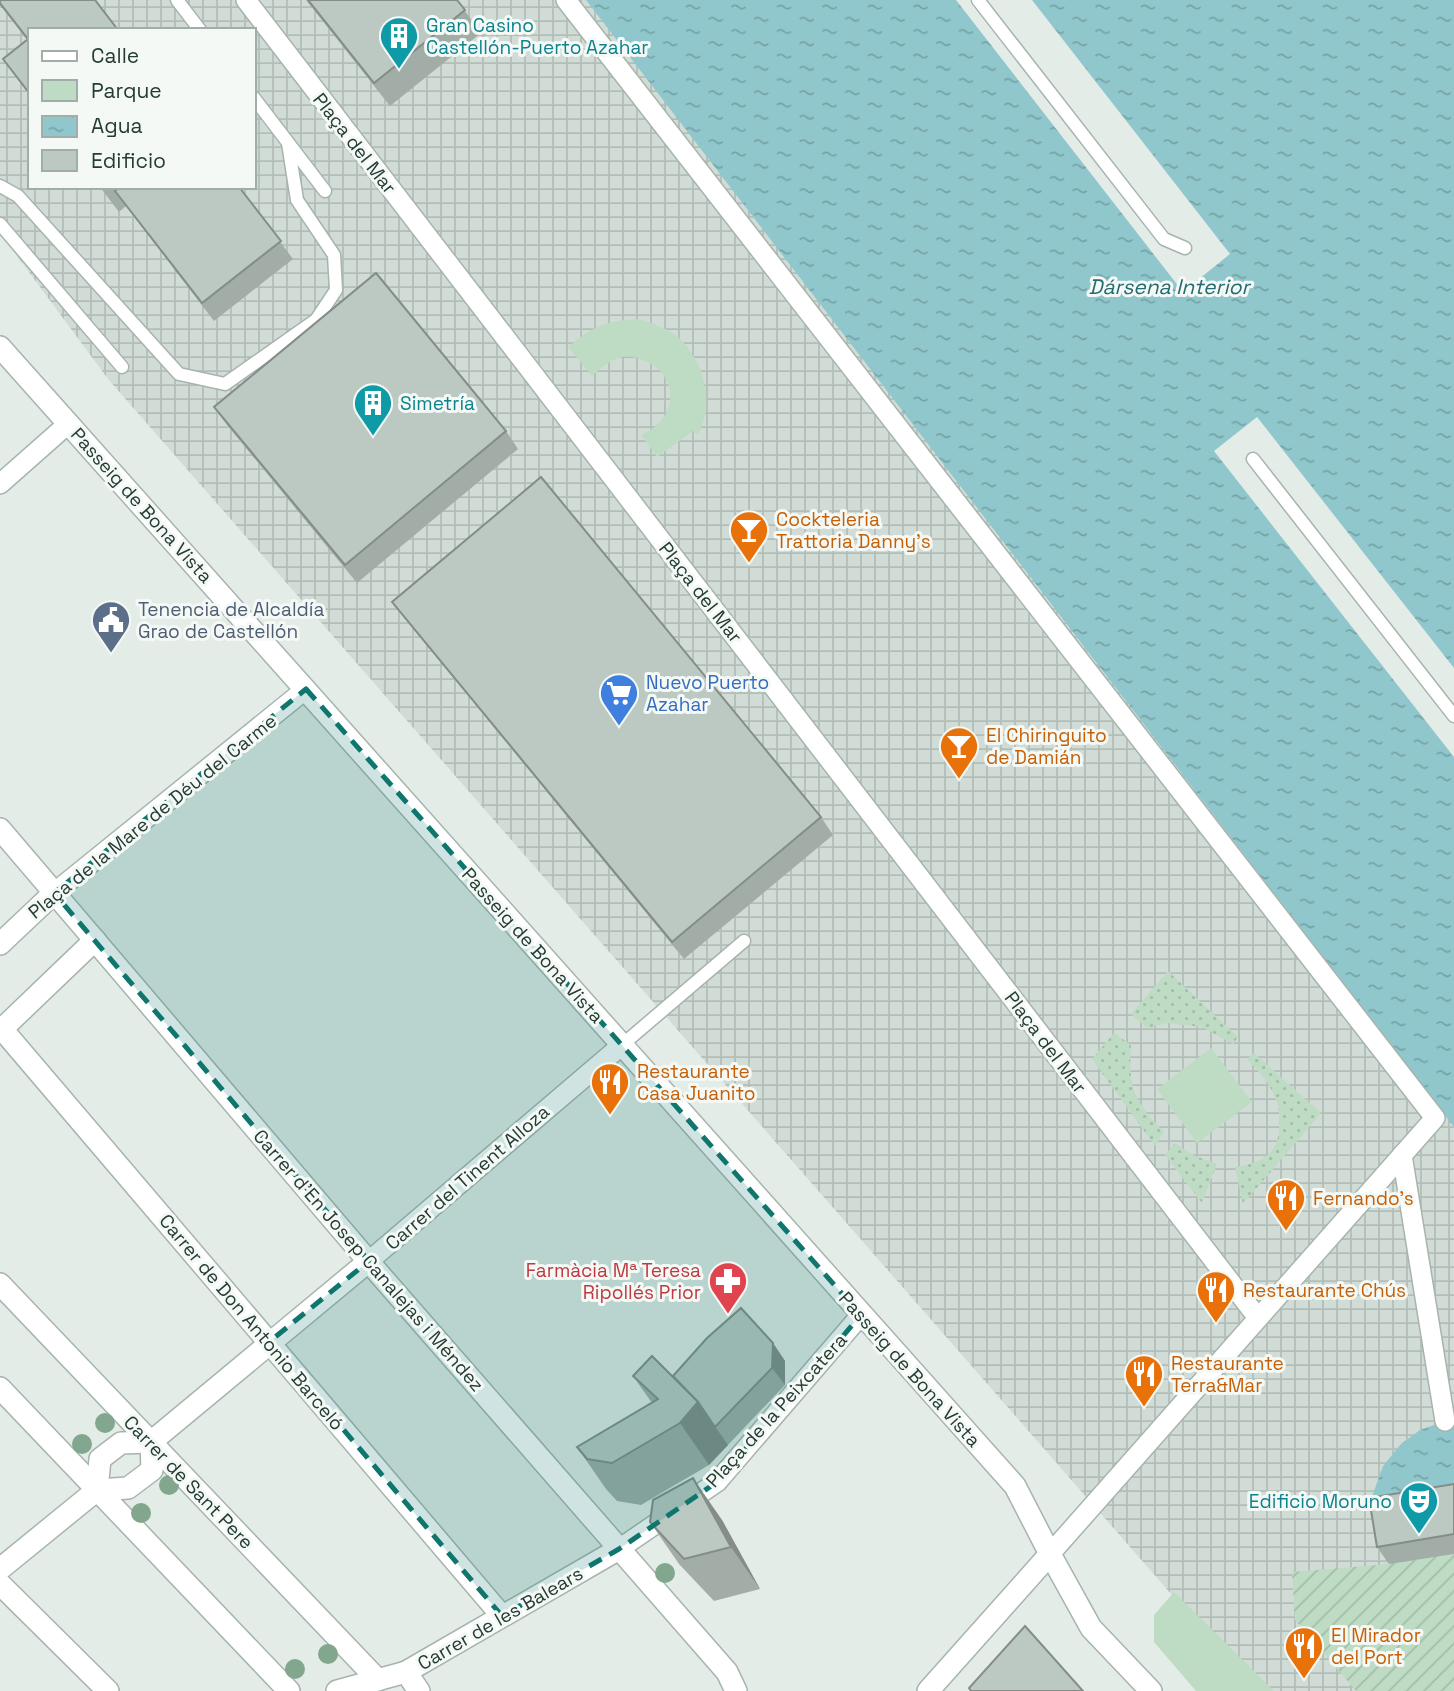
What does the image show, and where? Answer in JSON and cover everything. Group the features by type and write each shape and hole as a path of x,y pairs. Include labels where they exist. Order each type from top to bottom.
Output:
{"street":[{"name":"Plaça del Mar","path":"246,0 1258,1318"},
{"path":"566,0 1435,1118 928,1691"},
{"name":"Passeig de Bona Vista","path":"0,346 1015,1486 1091,1628 1150,1691"},
{"path":"0,484 69,423"},
{"name":"Plaça de la Mare de Déu del Carme","path":"0,944 54,893 306,689"},
{"name":"Carrer d'En Josep Canalejas i Méndez","path":"0,829 369,1261 727,1672 736,1691"},
{"path":"1,1030 95,940"},
{"name":"Carrer de Don Antonio Barceló","path":"1,1030 502,1616"},
{"name":"Carrer del Tinent Alloza","path":"151,1442 369,1261 622,1045"},
{"path":"1402,1155 1445,1421"},
{"name":"Carrer de Sant Pere","path":"0,1284 378,1680"},
{"name":"Plaça de la Peixcatera","path":"619,1549 717,1482 861,1315"},
{"path":"0,1388 289,1691"},
{"path":"0,1569 97,1490 128,1488 152,1470 151,1442 121,1443 100,1459 97,1490"},
{"name":"Carrer de les Balears","path":"337,1691 407,1672 619,1549"},
{"path":"0,1584 108,1691"},
{"path":"407,1672 419,1691"}],"lane":[{"path":"177,0 199,28"},
{"path":"978,0 1164,239 1185,248"},
{"path":"256,101 325,191"},
{"path":"0,186 18,196 179,374 225,384 316,320 336,290 334,255 297,200 288,144"},
{"path":"0,224 122,367"},
{"path":"1253,459 1454,716"},
{"path":"622,1045 744,941"}],"highlighted area":[{"path":"306,689 861,1315 717,1482 619,1549 502,1616 269,1342 369,1261 54,893"}],"shaded area":[{"path":"0,0 1454,0 1454,1691 1256,1691 108,379 0,233"}],"green space":[{"path":"638,319 675,334 695,359 705,384 706,410 698,435 693,431 657,457 641,435 663,419 668,408 669,385 663,375 654,366 627,356 611,361 592,376 568,347 600,326"},
{"path":"1168,971 1238,1037 1233,1044 1202,1027 1168,1023 1147,1028 1131,1014"},
{"path":"1114,1033 1131,1045 1131,1072 1135,1093 1164,1132 1155,1146 1092,1059"},
{"path":"1211,1048 1252,1102 1197,1143 1157,1089"},
{"path":"1254,1053 1321,1113 1243,1204 1235,1167 1254,1163 1268,1155 1277,1142 1279,1133 1278,1107 1274,1094 1247,1059"},
{"path":"1175,1143 1193,1155 1217,1164 1202,1203 1165,1155"},
{"path":"1454,1554 1454,1691 1356,1691 1295,1620 1292,1572 1389,1564"},
{"path":"1174,1592 1274,1691 1196,1691 1154,1642 1154,1615"}],"water":[{"name":"Dársena Interior","path":"586,0 1454,0 1454,1127"},
{"path":"1445,1421 1454,1422 1454,1504 1373,1517 1373,1494 1383,1466 1401,1444 1420,1430"}],"pier":[{"path":"956,0 1032,0 1230,254 1183,292"},
{"path":"1257,417 1454,668 1454,757 1214,451"}],"building":[{"path":"0,0 95,0 116,28 28,28 28,39"},
{"name":"Gran Casino Castellón-Puerto Azahar","path":"308,0 457,0 465,10 374,83"},
{"path":"28,39 28,91 3,59"},
{"path":"241,189 281,241 202,303 115,191"},
{"name":"Simetría","path":"376,273 506,431 345,565 214,407"},
{"name":"Nuevo Puerto Azahar","path":"541,477 821,817 672,942 392,602"},
{"path":"741,1308 773,1343 772,1368 715,1427 698,1402 673,1376 707,1338"},
{"path":"652,1356 698,1402 680,1423 612,1463 587,1459 577,1447 658,1399 633,1376"},
{"path":"693,1478 731,1547 684,1559 650,1522 653,1500"},
{"path":"1454,1484 1454,1534 1377,1547 1369,1498"},
{"path":"1025,1626 1083,1691 971,1691 969,1688"}],"place":[{"name":"Gran Casino Castellón-Puerto Azahar","path":"399,70"},
{"name":"Simetría","path":"373,437"},
{"name":"Cockteleria Trattoria Danny's","path":"749,564"},
{"name":"Tenencia de Alcaldía Grao de Castellón","path":"111,654"},
{"name":"Nuevo Puerto Azahar","path":"619,727"},
{"name":"El Chiringuito de Damián","path":"959,780"},
{"name":"Restaurante Casa Juanito","path":"610,1116"},
{"name":"Fernando's","path":"1286,1232"},
{"name":"Farmàcia Mª Teresa Ripollés Prior","path":"728,1315"},
{"name":"Restaurante Chús","path":"1216,1324"},
{"name":"Restaurante Terra&Mar","path":"1144,1408"},
{"name":"Edificio Moruno","path":"1419,1535"},
{"name":"El Mirador del Port","path":"1304,1680"}]}
